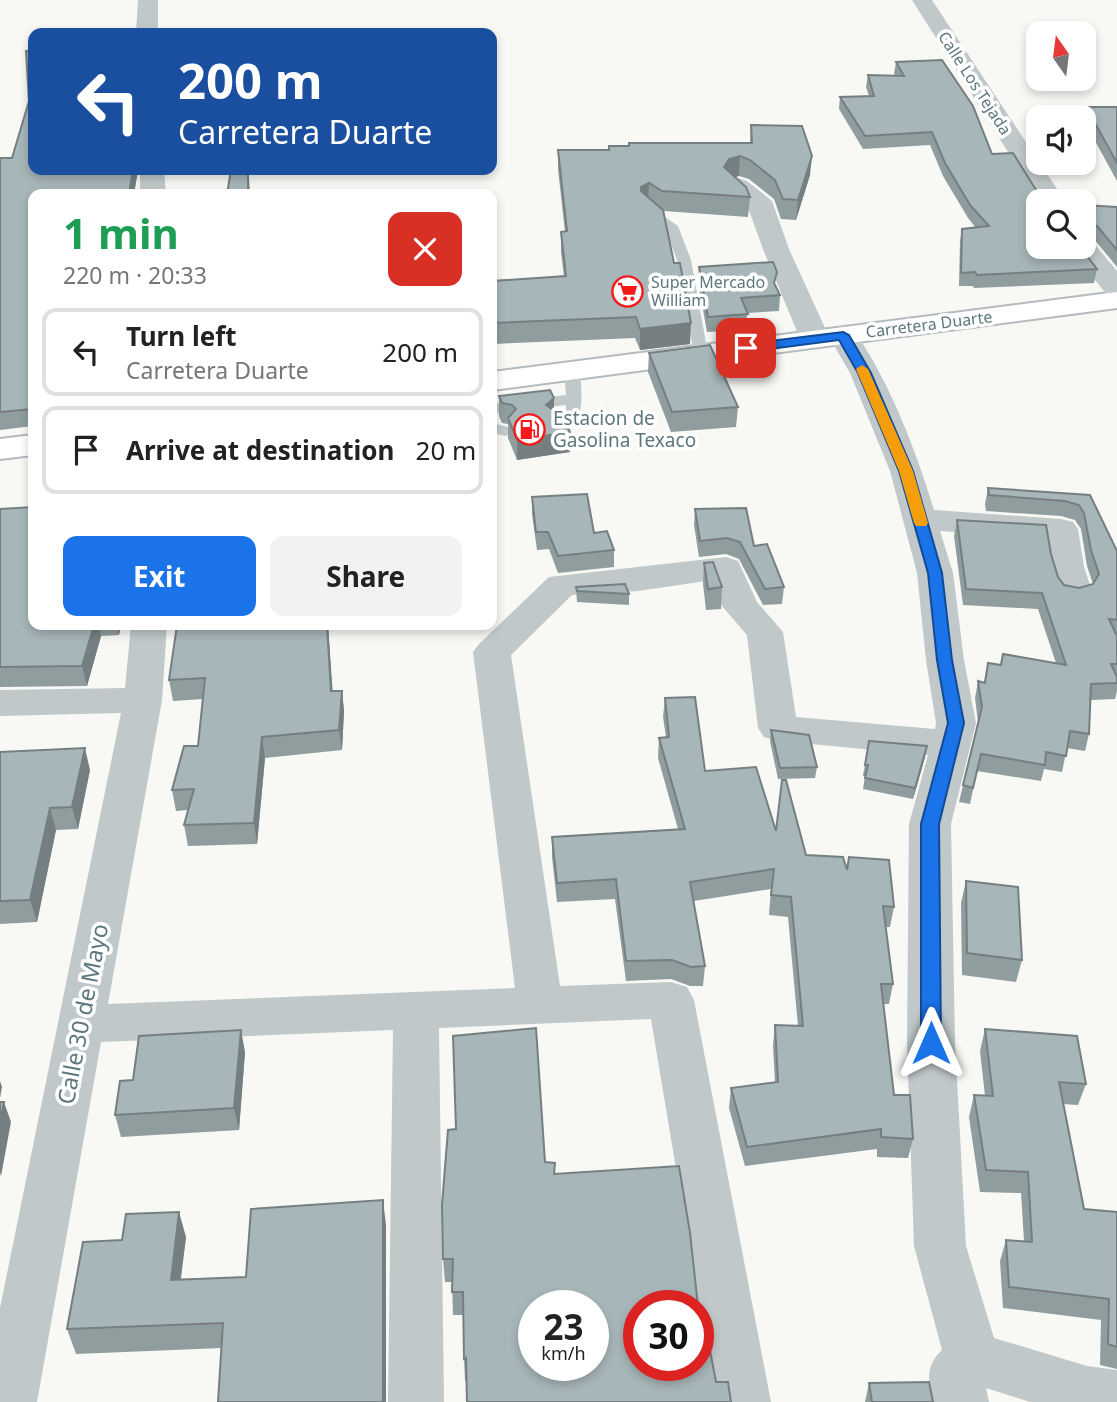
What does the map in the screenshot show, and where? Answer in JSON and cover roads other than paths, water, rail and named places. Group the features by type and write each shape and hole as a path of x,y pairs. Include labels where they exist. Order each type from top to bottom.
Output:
{"main road":[{"name":"Carretera Duarte","path":"497,381 573,384 701,354 1117,300"},
{"path":"0,449 28,446"}],"street":[{"path":"147,28 148,0"},
{"name":"Calle Los Tejada","path":"922,0 1044,189"},
{"path":"738,186 759,201 776,249 829,337 864,373 906,471 935,573 945,660 956,723 930,824 931,1043 940,1246 967,1380 1117,1397"},
{"path":"1092,259 1117,289"},
{"path":"919,519 1062,528 1066,567 1074,591"},
{"path":"540,1005 492,652 562,585 638,580 726,568 740,606 765,632 778,728 951,744"},
{"name":"Calle 30 de Mayo","path":"9,1402 143,700 149,630"},
{"path":"0,703 143,700"},
{"path":"81,1024 671,1000 743,1402"},
{"path":"416,1011 416,1402"}],"lane":[{"path":"648,209 671,226 684,260 701,354"},
{"path":"497,407 573,384 574,414 568,422 557,425"}],"place":[{"name":"Super Mercado William","path":"628,291"},
{"name":"Estacion de Gasolina Texaco","path":"530,429"}]}
